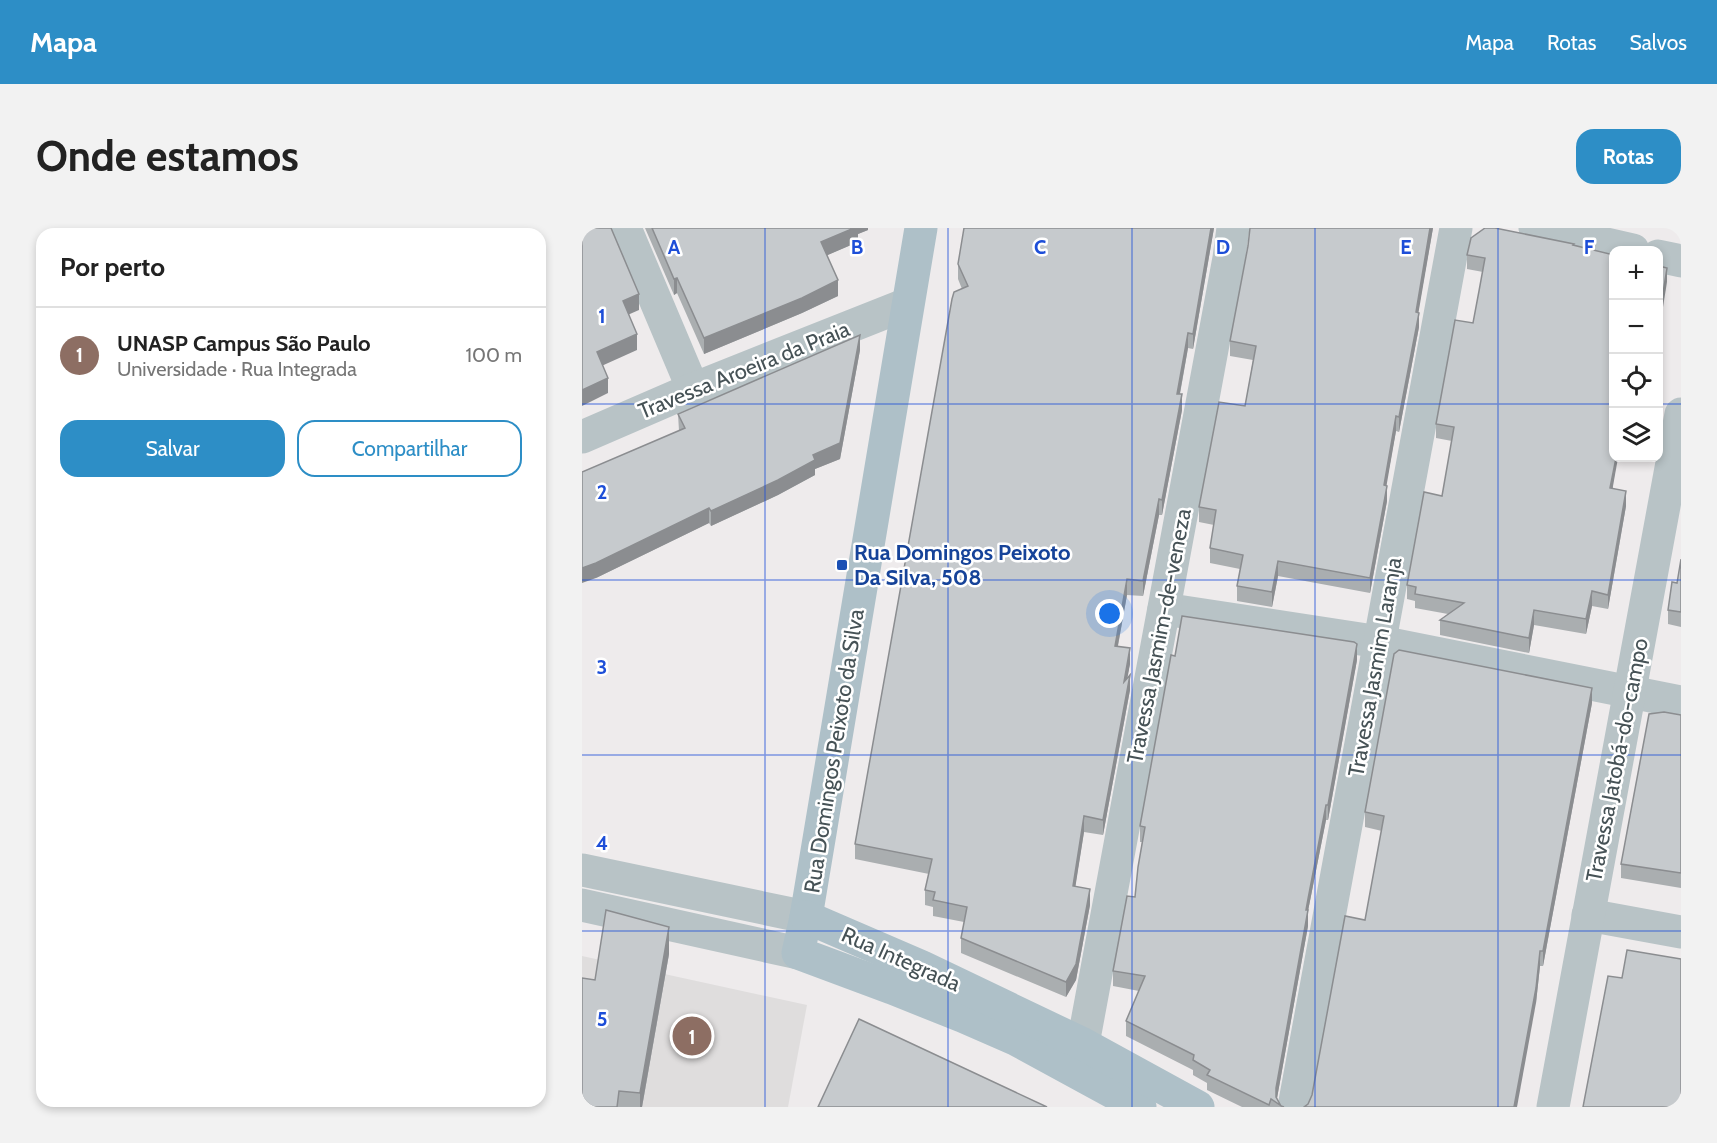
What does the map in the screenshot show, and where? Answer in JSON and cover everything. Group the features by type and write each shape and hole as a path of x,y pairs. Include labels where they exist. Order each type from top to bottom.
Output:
{"main road":[{"name":"Rua Domingos Peixoto da Silva","path":"798,953 806,917 921,228"},
{"name":"Rua Integrada","path":"806,917 922,967 1083,1044 1198,1107"},
{"name":"Rua Integrada","path":"798,953 902,992 1008,1036 1140,1107"}],"street":[{"path":"626,228 693,389"},
{"name":"Travessa Jasmim-de-veneza","path":"1083,1044 1233,228"},
{"name":"Travessa Jasmim Laranja","path":"1294,1107 1456,228"},
{"path":"1534,228 1616,246"},
{"path":"1663,257 1681,261"},
{"name":"Travessa Aroeira da Praia","path":"582,437 693,389 907,304"},
{"name":"Travessa Jatobá-do-campo","path":"1553,1107 1630,692 1675,482 1681,414"},
{"path":"1164,609 1380,642 1681,702"},
{"name":"Rua Integrada","path":"582,870 806,917"},
{"name":"Rua Integrada","path":"582,904 798,953"},
{"path":"1588,915 1681,932"}],"shaded area":[{"path":"582,956 807,1005 788,1107 582,1107"}],"building":[{"path":"582,228 611,228 639,294 623,301 637,334 597,352 608,378 582,390"},
{"path":"652,228 854,228 821,242 838,280 802,298 704,338 677,278 674,279"},
{"path":"964,228 1211,228 1193,334 1188,333 1177,394 1182,394 1162,500 1159,499 1143,581 1127,579 1115,646 1130,648 1124,682 1130,675 1103,820 1084,816 1073,886 1090,889 1076,964 1066,982 961,938 967,907 933,900 935,892 925,890 932,859 855,844 952,299 954,292 968,286 958,264"},
{"path":"1250,228 1430,228 1416,312 1419,313 1399,417 1396,416 1384,485 1387,486 1370,578 1278,561 1272,592 1237,586 1243,555 1210,548 1216,510 1199,507 1219,402 1245,406 1256,346 1230,341"},
{"path":"1485,228 1495,228 1574,244 1609,254 1609,462 1615,462 1610,488 1626,491 1608,595 1592,591 1586,619 1534,610 1529,638 1440,620 1464,603 1415,594 1416,587 1407,585 1424,492 1442,496 1454,427 1436,424 1455,320 1473,323 1485,258 1467,255 1471,238"},
{"path":"1663,267 1667,268 1663,293"},
{"path":"860,335 840,443 813,455 815,460 778,480 711,511 709,508 582,568 582,472 685,428 678,414"},
{"path":"1681,559 1681,612 1668,610 1672,582 1677,583"},
{"path":"1182,616 1357,644 1328,805 1326,805 1308,899 1306,910 1308,910 1276,1088 1276,1097 1281,1105 1271,1099 1269,1105 1207,1075 1210,1070 1193,1060 1194,1055 1126,1021 1145,976 1113,971 1127,896 1135,897 1145,827 1140,826 1171,655 1175,656"},
{"path":"1399,650 1592,688 1543,951 1540,951 1536,988 1514,1107 1304,1107 1312,1095 1345,916 1365,920 1384,816 1365,812 1394,654"},
{"path":"1664,712 1681,715 1681,873 1621,864 1649,714"},
{"path":"606,910 669,927 640,1093 619,1091 617,1107 582,1107 582,978 595,980"},
{"path":"1627,950 1681,959 1681,1107 1583,1107 1608,976 1622,978"},
{"path":"859,1019 1047,1107 818,1107"}],"place":[{"name":"Rua Domingos Peixoto Da Silva, 508","path":"842,565"},
{"name":"UNASP Campus São Paulo","path":"692,1036"}]}
